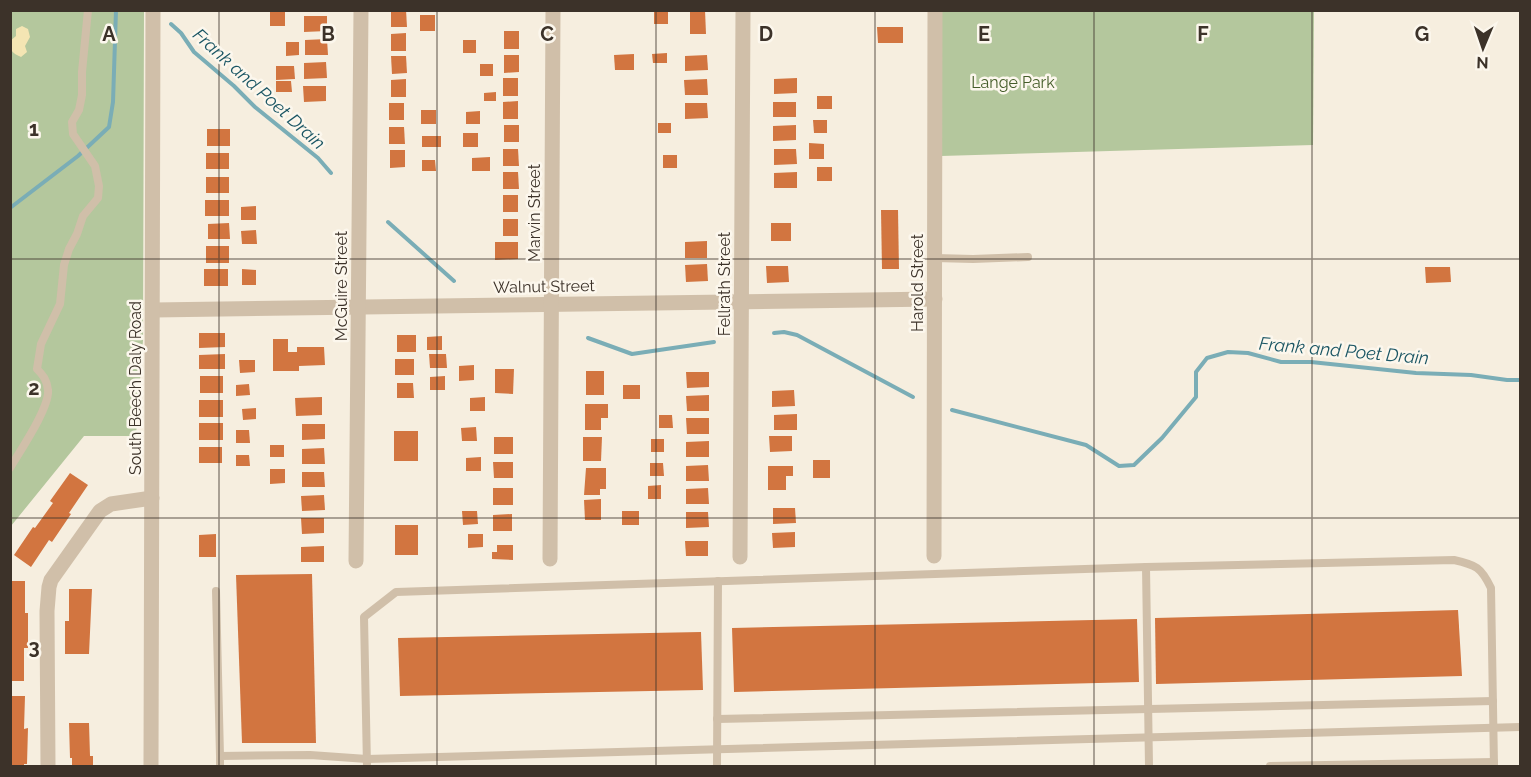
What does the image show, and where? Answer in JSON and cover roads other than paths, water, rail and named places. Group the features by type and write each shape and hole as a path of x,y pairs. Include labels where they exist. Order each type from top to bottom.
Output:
{"street":[{"name":"South Beech Daly Road","path":"151,766 153,10"},
{"name":"McGuire Street","path":"356,561 361,10"},
{"name":"Marvin Street","path":"550,559 553,10"},
{"name":"Fellrath Street","path":"740,557 743,10"},
{"name":"Harold Street","path":"934,556 935,10"},
{"name":"Walnut Street","path":"154,310 935,299"},
{"path":"48,766 47,611 51,580 100,511 111,504 152,498"}],"lane":[{"path":"10,468 44,410 49,392 46,379 37,369 41,344 60,304 64,265 69,249 83,216 98,198 99,186 95,166 73,134 72,122 79,110 82,95 88,10"},
{"path":"935,258 973,259 1028,256"},
{"path":"367,763 364,617 396,592 1146,567 1454,560 1473,564 1484,573 1491,588 1494,764 1270,766"},
{"path":"1146,567 1149,766"},
{"path":"717,766 718,581"},
{"path":"216,591 220,766"},
{"path":"717,719 1493,700"},
{"path":"220,756 310,754 367,763 717,750 1521,728"}],"waterway":[{"path":"10,208 78,156 109,127 113,102 116,10"},
{"name":"Frank and Poet Drain","path":"171,24 181,33 194,52 255,107 318,158 331,173"},
{"name":"Frank and Poet Drain","path":"388,222 454,281"},
{"name":"Frank and Poet Drain","path":"774,333 784,332 797,335 913,397"},
{"name":"Frank and Poet Drain","path":"588,338 632,354 714,342"},
{"name":"Frank and Poet Drain","path":"952,410 1086,445 1119,466 1134,465 1162,438 1196,397 1196,372 1207,358 1228,352 1248,353 1281,362 1311,362 1416,373 1520,380"}],"park label":[{"name":"Lange Park","path":"1013,82"}]}
